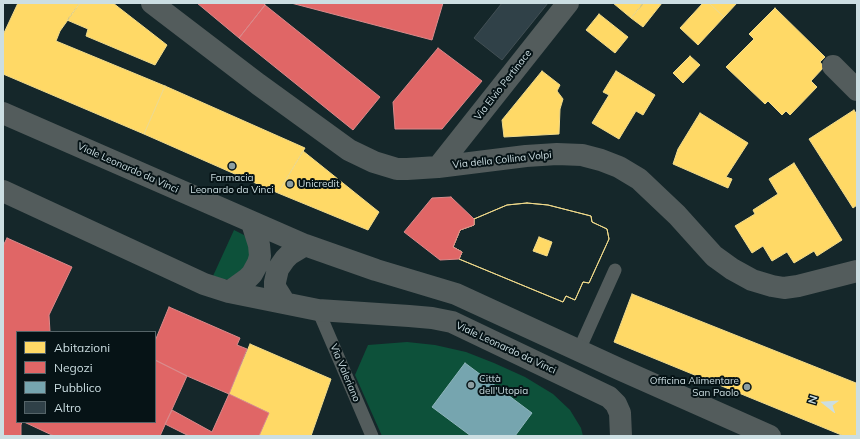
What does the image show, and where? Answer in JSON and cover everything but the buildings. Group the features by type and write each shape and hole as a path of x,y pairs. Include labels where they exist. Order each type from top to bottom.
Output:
{"street":[{"name":"Via della Collina Volpi","path":"152,3 258,84 349,150 374,162 407,170 526,156 557,154 582,155 619,167 639,179 677,215 714,256 732,269 752,280 784,288 798,286 857,271"},
{"name":"Via Elvio Pertinace","path":"438,167 568,3"},
{"path":"833,66 857,90"},
{"name":"Viale Leonardo da Vinci","path":"3,113 305,245 376,270 456,294 770,436"},
{"name":"Viale Leonardo da Vinci","path":"3,192 204,284 228,292 318,310 432,318 452,322 609,396 616,404 620,413 621,436"},
{"path":"228,292 247,279 252,274 258,263 260,256 259,245 252,223"},
{"path":"285,303 275,288 274,282 278,269 284,259 296,249 305,245"}],"lane":[{"path":"578,350 615,270"},
{"name":"Via Valeriano","path":"318,310 372,436"}],"green space":[{"path":"234,230 244,235 249,244 249,265 229,279 219,280 213,276"},
{"path":"407,342 435,345 466,352 525,377 553,394 570,410 581,428 583,436 382,436 355,375 368,345"}],"place":[{"name":"Farmacia Leonardo da Vinci","path":"232,166"},
{"name":"Unicredit","path":"290,184"},
{"name":"Città dell'Utopia","path":"471,385"},
{"name":"Officina Alimentare San Paolo","path":"747,387"}]}
